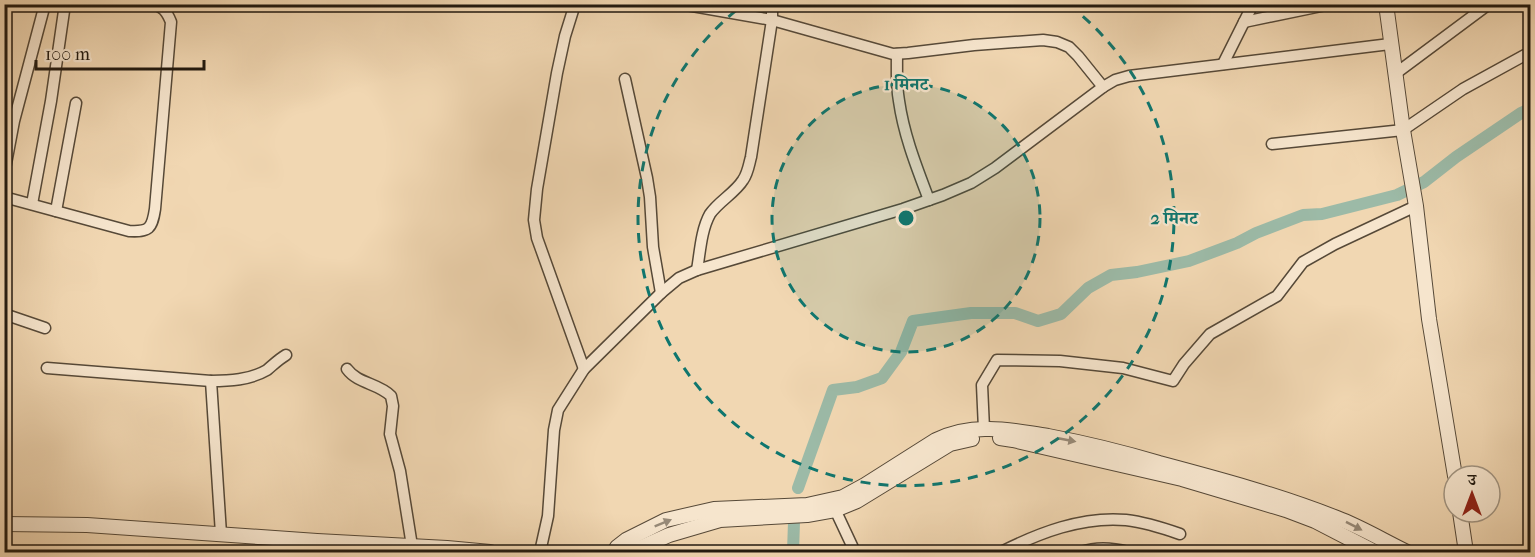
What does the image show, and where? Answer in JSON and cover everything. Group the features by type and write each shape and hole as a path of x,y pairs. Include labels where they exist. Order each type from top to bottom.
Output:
{"street":[{"path":"4,174 14,121 45,4"},
{"path":"32,204 51,101 65,4"},
{"path":"4,197 129,231 142,231 149,228 154,221 171,22 163,8 152,4"},
{"path":"575,4 557,73 537,189 534,220 537,238 584,369"},
{"path":"681,4 772,20 897,54 974,45 1043,40 1057,42 1068,47 1078,56 1103,87"},
{"path":"697,270 709,216 741,183 751,157 772,20 772,4"},
{"path":"1223,64 1253,4"},
{"path":"1244,22 1331,4"},
{"path":"1386,4 1390,44 1416,206 1429,320 1453,464"},
{"path":"1395,74 1489,4"},
{"path":"540,552 548,516 554,430 558,410 584,369 661,292 679,278 697,270 929,200 971,183 1115,80 1129,76 1390,44"},
{"path":"897,54 897,88 901,114 912,155 929,200"},
{"path":"1272,144 1403,130 1463,89 1525,55"},
{"path":"625,79 647,178 653,247 661,292"},
{"path":"56,211 76,103"},
{"path":"984,429 982,385 997,360 1060,361 1123,368 1173,381 1184,364 1210,334 1277,296 1303,262 1335,244 1416,206"},
{"path":"4,314 45,328"},
{"path":"47,368 229,381 255,376 285,355"},
{"path":"347,369 355,378 381,388 391,396 393,406 390,434 400,471 412,546"},
{"path":"211,381 221,534"},
{"path":"631,552 669,535 720,520 807,515 833,505 936,440 954,434 984,429 1024,432 1074,441 1229,482 1341,519 1407,552"},
{"path":"614,552 616,547 626,540 666,520 714,509 833,505 857,501 950,444 988,437 1013,440 1192,482 1315,521 1375,552"},
{"path":"833,505 855,552"},
{"path":"1001,552 1032,537 1076,524 1104,520 1126,520 1180,534"},
{"path":"4,524 87,525 490,552"},
{"path":"1462,524 1466,552"},
{"path":"1081,552 1108,549 1128,552"}],"waterway":[{"path":"798,488 833,390 857,387 882,378 901,352 913,321 971,313 1015,313 1038,321 1061,314 1088,288 1111,275 1189,261 1303,215 1322,214 1397,195 1424,182 1456,157 1530,109"},
{"path":"793,552 794,522"}]}
